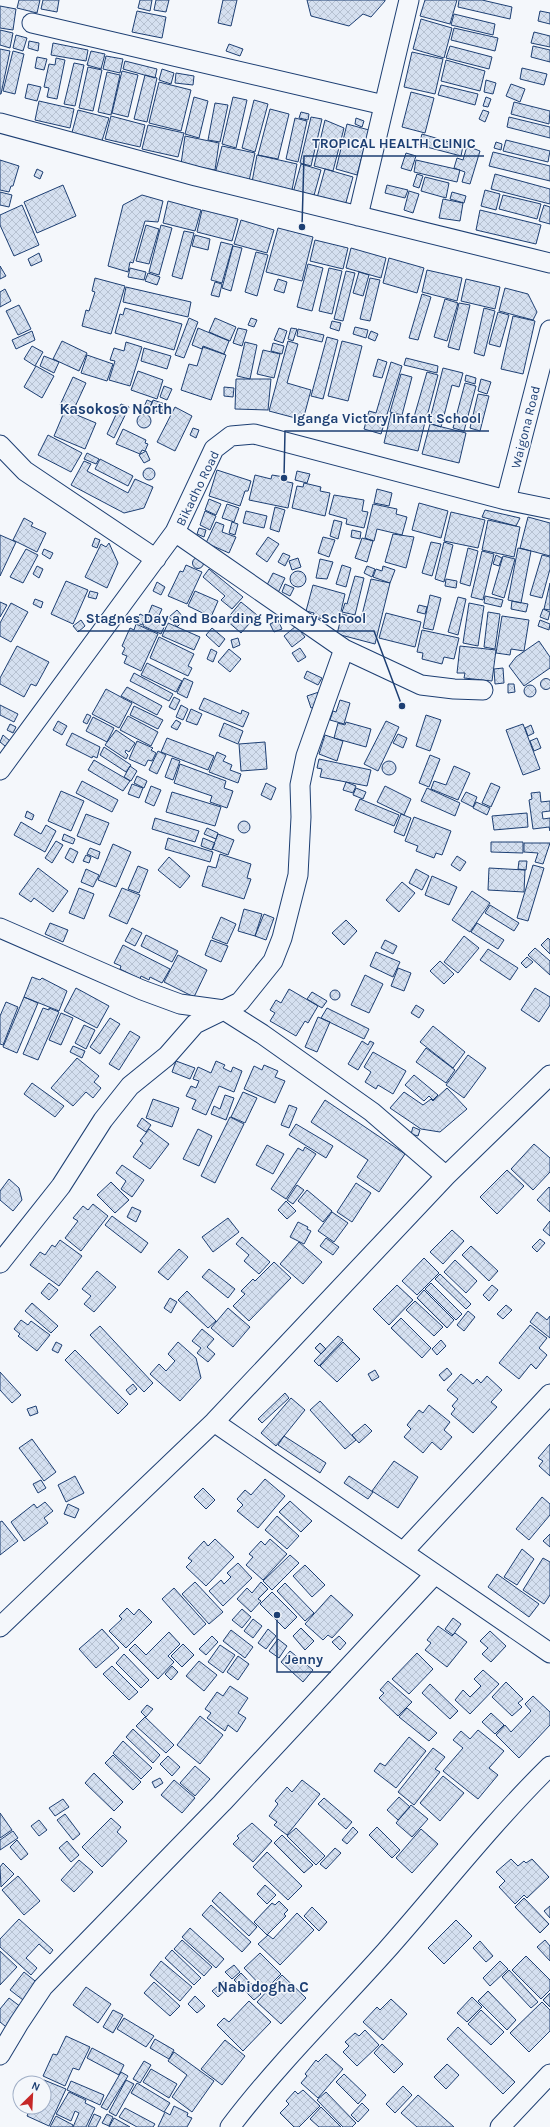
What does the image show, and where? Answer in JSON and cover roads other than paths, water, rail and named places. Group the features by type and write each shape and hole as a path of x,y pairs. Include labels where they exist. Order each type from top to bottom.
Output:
{"street":[{"path":"358,216 409,0"},
{"path":"32,23 384,105"},
{"path":"0,123 196,176 550,263"},
{"name":"Waigona Road","path":"506,500 550,330"},
{"name":"Bikadho Road","path":"0,770 175,532 214,449 230,436 254,434 506,500 550,509"},
{"path":"0,445 25,471 156,559"},
{"path":"175,532 344,649 421,685 454,689 483,690"},
{"path":"0,1263 61,1186 103,1120 130,1086 166,1056 195,1024 240,1002 272,961 282,938 298,875 302,817 300,785 306,756 344,649"},
{"path":"0,928 142,990 174,1002 224,1010 262,1034 372,1112 446,1176"},
{"path":"0,1627 214,1422 446,1176 550,1075"},
{"path":"403,1552 550,1394"},
{"path":"214,1422 550,1652"},
{"path":"0,2055 18,2022 43,1987 222,1803 435,1574"},
{"path":"230,2127 257,2092 386,1951 520,1795 550,1766"},
{"path":"500,2127 550,2074"}],"place":[{"name":"TROPICAL HEALTH CLINIC","path":"302,227"},
{"name":"Iganga Victory Infant School","path":"284,478"},
{"name":"Stagnes Day and Boarding Primary School","path":"402,706"},
{"name":"Jenny","path":"277,1615"}],"district":[{"name":"Kasokoso North","path":"116,409"},
{"name":"Nabidogha C","path":"263,1987"}]}
